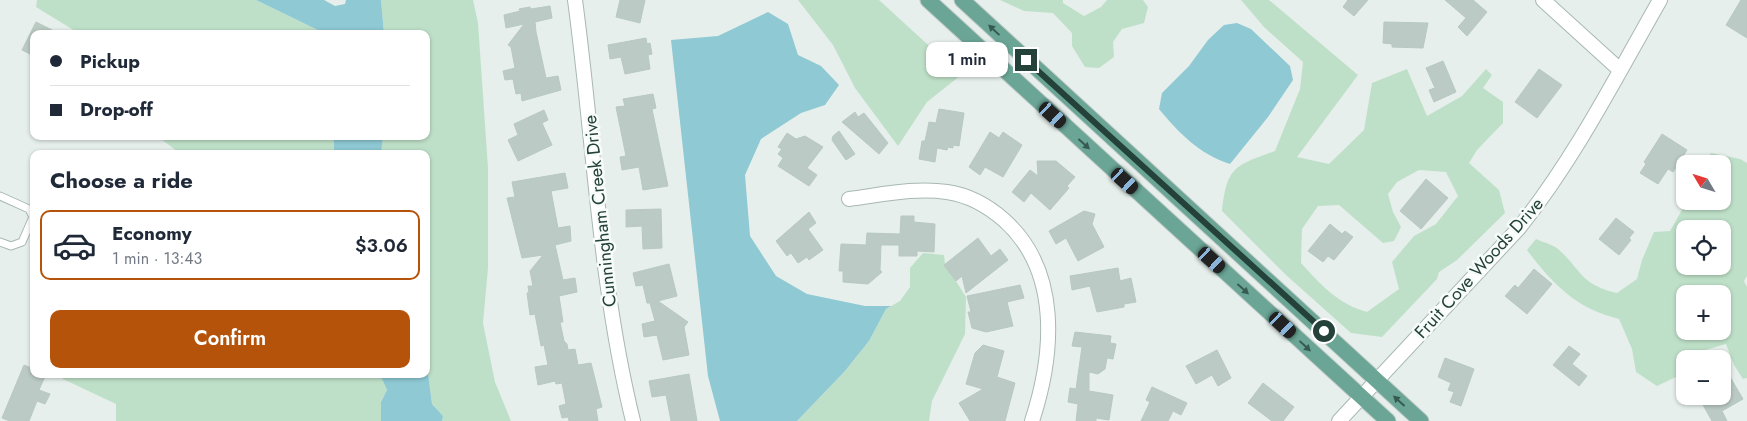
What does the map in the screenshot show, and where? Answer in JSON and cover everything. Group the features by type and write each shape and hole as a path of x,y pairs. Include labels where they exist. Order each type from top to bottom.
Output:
{"main road":[{"path":"928,0 1388,421"},
{"path":"962,0 1421,421"},
{"path":"1010,76 1026,60"}],"street":[{"name":"Cunningham Creek Drive","path":"576,0 604,265 613,323 633,421"},
{"path":"1543,0 1620,70"},
{"name":"Fruit Cove Woods Drive","path":"1339,421 1519,228 1542,198 1576,147 1660,0"},
{"path":"849,199 925,190 948,192 984,205 1014,228 1034,257 1047,299 1048,338 1042,380 1032,421"}],"lane":[{"path":"0,196 30,209"},
{"path":"0,242 10,246 22,242 30,224"}],"green space":[{"path":"37,0 256,0 318,30 73,30 36,7"},
{"path":"381,0 473,0 478,23 488,168 488,268 483,323 495,382 511,421 442,421 443,416 432,404 429,378 430,150 381,150 383,140 430,140 430,30 384,30"},
{"path":"798,0 879,0 961,75 927,102 898,146 855,88 833,45"},
{"path":"1000,0 1063,0 1063,3 1084,16 1101,7 1107,0 1143,0 1148,7 1144,23 1122,29 1113,42 1114,57 1099,68 1085,67 1072,46 1072,33 1053,13 1024,11"},
{"path":"1241,0 1269,0 1358,75 1297,157 1329,164 1364,130 1372,83 1407,69 1427,116 1462,96 1486,69 1492,75 1483,88 1503,102 1503,123 1477,150 1469,163 1499,190 1505,213 1457,260 1439,272 1437,279 1382,337 1351,333 1286,275 1222,211 1227,185 1230,176 1235,170 1251,160 1275,151 1300,89 1303,62 1264,27","holes":["1419,170 1446,172 1458,196 1436,224 1414,236 1392,262 1399,289 1367,312 1339,299 1323,286 1301,263 1302,229 1318,206 1339,205 1383,243 1394,241 1401,227 1393,212 1388,194 1397,182"]},
{"path":"162,140 334,140 334,150 176,150"},
{"path":"1731,157 1747,163 1747,276 1744,281 1747,287 1747,378 1743,379 1734,365 1731,350 1728,350 1726,344 1705,350 1676,350 1676,377 1657,386 1636,372 1632,349 1619,319 1596,311 1574,299 1548,276 1527,250 1536,239 1553,246 1588,281 1617,293 1637,279 1642,260 1654,232 1670,231 1676,220 1676,275 1731,275 1731,220 1676,220 1682,210 1731,210"},
{"path":"923,253 944,255 945,264 966,297 965,334 932,401 929,421 797,421 845,371 869,341 886,309 900,301 910,287 910,268"},
{"path":"381,378 387,390 381,402 381,421 116,421 116,404 63,379"}],"water":[{"path":"256,0 324,0 335,6 345,4 346,0 381,0 384,30 318,30"},
{"path":"768,12 788,24 798,55 821,66 839,85 825,105 801,113 761,139 745,175 750,236 776,276 807,294 865,306 891,306 886,309 869,341 845,371 797,421 720,421 708,376 671,40 718,36"},
{"path":"1237,23 1251,29 1290,66 1293,80 1268,117 1230,164 1199,149 1159,109 1162,93 1189,66 1208,40 1224,25"},
{"path":"334,140 383,140 381,150 334,150"},
{"path":"381,378 429,378 432,404 443,416 442,421 381,421 381,402 387,390"}],"building":[{"path":"620,0 645,0 640,23 616,17"},
{"path":"1348,0 1368,0 1354,16 1343,7"},
{"path":"1445,0 1473,0 1487,12 1467,36 1458,27 1466,18"},
{"path":"1741,0 1747,0 1747,38 1726,25"},
{"path":"550,6 552,18 535,22 536,32 546,78 558,76 561,90 522,101 521,93 516,94 513,79 505,80 503,71 515,68 511,47 508,45 524,24 506,28 504,15 520,11 519,9"},
{"path":"36,22 52,30 32,30"},
{"path":"1384,22 1428,23 1423,48 1392,47 1392,44 1383,43"},
{"path":"30,34 30,54 22,50"},
{"path":"646,38 647,44 650,43 652,54 648,55 650,69 625,74 621,57 610,59 608,45"},
{"path":"1443,61 1456,92 1434,102 1429,90 1435,88 1426,68"},
{"path":"1539,69 1562,85 1537,118 1515,102"},
{"path":"653,94 656,108 652,109 668,186 643,190 639,167 622,170 620,157 626,156 616,107 625,106 623,99"},
{"path":"939,109 964,113 959,146 953,145 953,148 948,147 947,150 937,148 935,162 919,159 922,141 925,141 929,122 936,123"},
{"path":"544,110 548,120 542,123 552,145 518,161 508,140 518,135 514,124"},
{"path":"855,112 858,117 864,113 888,143 879,154 842,122"},
{"path":"839,131 855,154 846,160 832,140 833,136"},
{"path":"990,132 999,138 1003,132 1022,145 1003,177 985,167 980,175 969,167"},
{"path":"787,133 796,139 805,136 823,147 807,168 817,175 809,186 778,166 783,158 778,154 782,149 778,147"},
{"path":"1662,134 1687,150 1684,155 1676,155 1676,167 1673,172 1668,169 1658,184 1640,173 1646,164 1644,162"},
{"path":"1037,161 1056,161 1075,177 1067,186 1069,188 1050,210 1031,193 1024,202 1012,192 1030,170 1038,176"},
{"path":"565,173 568,188 551,191 558,228 570,226 571,241 555,245 563,280 575,278 577,292 559,296 563,322 560,322 564,341 567,344 568,350 575,349 578,365 591,363 602,407 596,409 598,421 569,421 568,417 562,418 559,406 566,404 562,383 556,384 555,381 538,385 535,367 548,365 544,345 541,346 535,314 530,315 527,293 529,292 528,286 533,286 530,271 543,255 522,258 507,198 515,197 512,182"},
{"path":"1426,179 1448,198 1421,229 1400,211"},
{"path":"661,209 662,248 643,249 642,226 626,227 626,210"},
{"path":"1084,211 1095,214 1092,224 1104,247 1078,261 1066,238 1056,244 1049,231"},
{"path":"809,212 816,223 808,229 823,250 809,260 807,257 798,263 791,253 787,256 776,241"},
{"path":"901,216 914,216 914,222 935,224 934,252 917,251 917,256 899,256 899,245 881,245 880,270 882,272 868,284 843,282 843,271 839,271 841,244 866,245 867,233 900,234"},
{"path":"1616,218 1634,232 1629,238 1631,240 1619,255 1599,239"},
{"path":"1330,224 1342,234 1345,231 1353,237 1334,260 1328,256 1323,262 1308,251"},
{"path":"978,238 991,256 1000,249 1008,260 966,293 962,276 956,281 944,265"},
{"path":"669,264 677,296 658,301 688,322 684,327 689,355 663,360 657,335 644,337 642,324 655,321 650,303 647,303 643,285 636,286 633,273"},
{"path":"1118,268 1120,281 1131,278 1136,302 1124,304 1124,307 1097,312 1090,286 1072,290 1070,276"},
{"path":"1534,269 1552,284 1527,314 1505,296 1515,285 1518,288"},
{"path":"1020,285 1024,298 1007,302 1013,326 986,332 972,328 967,296"},
{"path":"1075,332 1111,336 1110,343 1116,344 1113,359 1107,358 1105,369 1098,374 1089,372 1089,391 1113,395 1109,420 1096,418 1096,421 1076,421 1078,404 1068,402 1070,388 1076,389 1082,347 1072,346"},
{"path":"983,345 1004,351 997,377 1015,383 1005,421 970,421 959,403 983,389 966,384 975,353"},
{"path":"1569,346 1580,354 1572,364 1587,376 1579,386 1553,365"},
{"path":"1217,350 1231,378 1218,386 1212,375 1196,384 1186,366"},
{"path":"1445,358 1474,369 1461,406 1450,402 1454,392 1448,390 1451,383 1438,377"},
{"path":"24,365 30,367 30,378 44,378 39,390 50,394 45,404 37,401 29,421 10,421 2,418"},
{"path":"689,374 697,421 671,421 666,395 652,397 649,381"},
{"path":"1731,378 1743,399 1722,411 1727,421 1712,421 1703,405 1731,405"},
{"path":"1263,383 1294,407 1283,421 1272,421 1248,403"},
{"path":"1152,387 1187,403 1181,415 1173,411 1168,421 1141,421 1150,402 1146,400"}],"route":[{"path":"1026,60 1324,331"}]}
